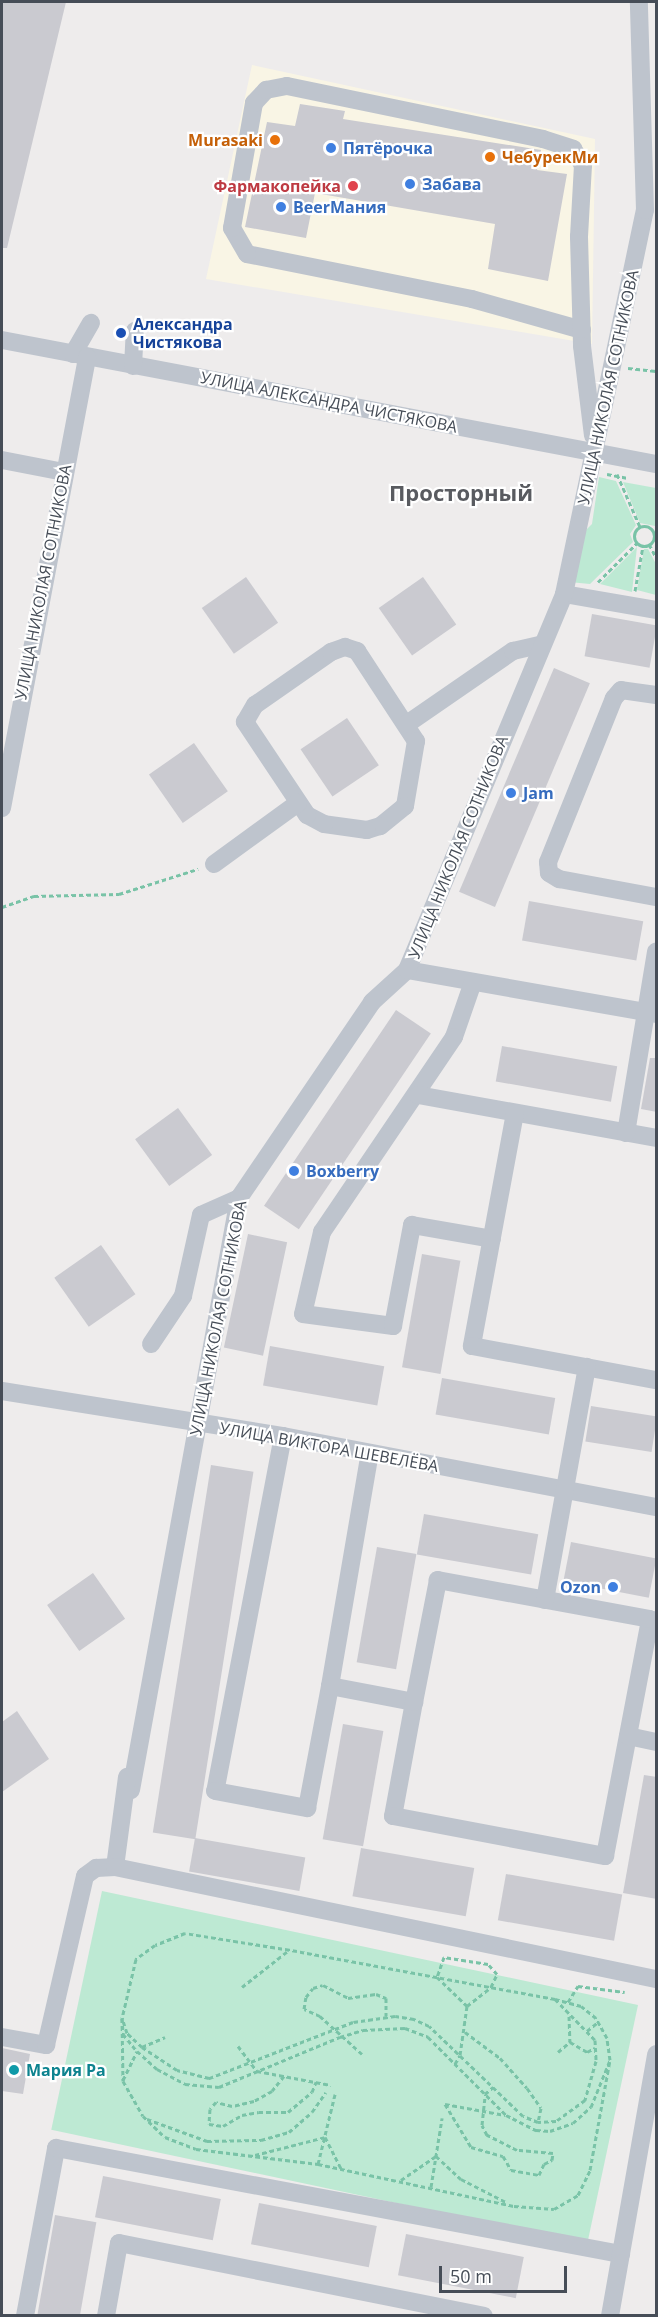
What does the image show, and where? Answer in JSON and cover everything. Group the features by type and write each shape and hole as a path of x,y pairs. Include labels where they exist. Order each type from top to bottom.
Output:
{"street":[{"name":"УЛИЦА НИКОЛАЯ СОТНИКОВА","path":"131,1790 239,1198 372,1002 407,970 540,645 564,594 602,453 612,367 651,210 639,2"},
{"path":"582,330 472,299 247,254 232,228 254,103 266,90 286,86 543,139 573,149 583,165 579,237 582,330 602,453"},
{"name":"УЛИЦА НИКОЛАЯ СОТНИКОВА","path":"2,808 64,472 80,356 91,323"},
{"path":"133,366 135,331"},
{"name":"УЛИЦА АЛЕКСАНДРА ЧИСТЯКОВА","path":"2,340 657,464"},
{"path":"2,460 64,472"},
{"path":"564,594 657,610"},
{"path":"407,724 513,651 540,645"},
{"path":"345,647 357,651 407,724 417,744 409,797 399,812 380,826 361,831 317,822 298,803 246,728 246,716 255,705 331,652 345,647"},
{"path":"657,695 621,690 614,698 548,862 549,873 559,879 657,897"},
{"path":"214,864 298,803"},
{"path":"626,1133 651,1013 657,951"},
{"path":"407,970 651,1013"},
{"path":"473,982 454,1037 418,1095 322,1232 303,1314 393,1326 412,1225 492,1239"},
{"path":"418,1095 657,1138"},
{"path":"515,1113 472,1346 657,1380"},
{"path":"151,1344 183,1296 201,1215 239,1198"},
{"path":"545,1600 567,1491 587,1367"},
{"name":"УЛИЦА ВИКТОРА ШЕВЕЛЁВА","path":"2,1391 282,1436 657,1507"},
{"path":"282,1436 215,1791 307,1808 370,1453"},
{"path":"438,1580 650,1619 605,1856 393,1816 414,1702 438,1580"},
{"path":"115,1867 140,1685 157,1655"},
{"path":"330,1686 414,1702"},
{"path":"628,1736 657,1742"},
{"path":"2,2037 46,2045 85,1876 96,1868 115,1867 657,1979"},
{"path":"610,2316 657,2055"},
{"path":"25,2316 56,2148 621,2254"},
{"path":"106,2316 119,2243 484,2316"}],"path":[{"path":"612,367 657,371"},
{"path":"602,453 640,527 652,531"},
{"path":"640,527 634,533 637,543 642,546 649,544"},
{"path":"657,528 652,531 649,544 657,557"},
{"path":"583,597 637,543"},
{"path":"633,606 642,546"},
{"path":"2,907 34,896 119,894 214,864"},
{"path":"184,1933 289,1950 555,1999 581,2006 598,2022 607,2038 610,2060 590,2170 578,2195 554,2209 514,2206 318,2164 196,2149 165,2137 143,2116 123,2080 122,2018 136,1959 155,1945 184,1933"},
{"path":"242,1987 289,1950"},
{"path":"437,1977 444,1957 488,1964 497,1974 491,1987 467,2006 465,2032 460,2055 455,2064"},
{"path":"437,1977 467,2006"},
{"path":"362,2054 340,2037 320,2016 304,2009 313,1988 323,1985 348,1998 376,1994 386,1998 386,2017"},
{"path":"568,2002 578,1986 633,1994"},
{"path":"122,2018 127,2033 142,2047 177,2070 209,2078 333,2030 386,2017 402,2018 429,2026 523,2116 538,2122 556,2121 585,2100 597,2061 596,2048 587,2031 569,2016 555,1999"},
{"path":"569,2016 570,2042"},
{"path":"122,2018 123,2034 157,2069 185,2084 219,2087 340,2037 363,2030 400,2028 428,2037 506,2115"},
{"path":"400,2028 402,2018"},
{"path":"587,2031 598,2022"},
{"path":"465,2032 500,2058 527,2088 541,2108 538,2122"},
{"path":"123,2080 137,2050 165,2037"},
{"path":"570,2042 587,2052 596,2048"},
{"path":"558,2052 570,2042"},
{"path":"238,2046 257,2071 331,2085"},
{"path":"284,2049 292,2057"},
{"path":"493,2087 485,2094 484,2111 482,2125 487,2135 517,2150 553,2153 552,2160 544,2164 539,2175 511,2170 503,2157 471,2147 445,2104 484,2111 506,2115 536,2130 550,2131 573,2123 591,2107 610,2060"},
{"path":"284,2076 272,2091 254,2101 232,2106 216,2102 210,2109 209,2124 223,2126 242,2115 259,2112 288,2112 312,2092 316,2082"},
{"path":"143,2116 207,2141 261,2140 289,2132 312,2112 326,2092"},
{"path":"318,2164 336,2094"},
{"path":"430,2188 442,2118"},
{"path":"251,2156 325,2136"},
{"path":"325,2136 342,2169"},
{"path":"436,2156 461,2179 514,2206"},
{"path":"399,2181 436,2156"}],"shaded area":[{"path":"252,65 595,139 592,344 206,279"}],"green space":[{"path":"599,477 616,481 636,525 630,534 633,542 590,584 569,582 584,532 592,524"},
{"path":"623,482 656,488 655,526 640,523"},
{"path":"637,547 632,592 600,584"},
{"path":"644,549 648,549 656,564 656,595 637,590"},
{"path":"102,1891 638,2005 587,2244 51,2130"}],"building":[{"path":"2,2 66,2 7,248 2,248"},
{"name":"Забава","path":"300,104 345,111 343,119 541,150 537,170 567,174 548,281 488,269 495,224 315,193 306,238 245,227 267,122 295,126"},
{"path":"246,577 278,623 234,654 202,608"},
{"path":"423,577 456,625 412,655 379,608"},
{"path":"592,614 656,625 650,668 585,656"},
{"path":"554,668 590,683 495,907 459,892"},
{"path":"347,718 379,765 332,797 301,749"},
{"path":"194,743 228,791 183,823 149,775"},
{"path":"529,901 643,921 636,961 522,940"},
{"path":"396,1010 431,1033 299,1229 264,1206"},
{"path":"502,1046 617,1066 611,1102 496,1081"},
{"path":"650,1058 657,1058 657,1112 641,1109"},
{"path":"178,1108 212,1155 169,1186 135,1139"},
{"path":"248,1234 287,1242 263,1356 224,1347"},
{"path":"101,1245 135,1294 89,1327 54,1278"},
{"path":"422,1254 460,1261 440,1374 402,1367"},
{"path":"270,1346 384,1366 377,1406 263,1385"},
{"path":"442,1378 555,1398 549,1434 436,1414"},
{"path":"591,1406 656,1416 652,1452 585,1442"},
{"path":"211,1465 253,1472 195,1839 153,1832"},
{"path":"424,1514 538,1534 531,1575 417,1554"},
{"path":"571,1542 656,1559 649,1598 563,1581"},
{"path":"377,1547 416,1554 396,1669 357,1662"},
{"path":"93,1573 125,1619 79,1651 47,1605"},
{"path":"17,1711 49,1759 2,1792 2,1722"},
{"path":"343,1724 383,1731 363,1846 323,1839"},
{"path":"644,1775 657,1777 657,1899 623,1893"},
{"path":"195,1838 305,1857 299,1891 189,1871"},
{"path":"361,1848 474,1868 466,1916 352,1896"},
{"path":"506,1874 622,1894 614,1941 498,1920"},
{"name":"Мария Ра","path":"2,2048 30,2054 23,2094 2,2091"},
{"path":"103,2176 221,2199 213,2240 95,2217"},
{"path":"259,2203 377,2226 369,2267 251,2244"},
{"path":"55,2215 96,2222 80,2316 37,2316"},
{"path":"406,2234 524,2257 516,2298 398,2275"}],"place":[{"name":"Murasaki","path":"275,140"},
{"name":"Пятёрочка","path":"331,148"},
{"name":"ЧебурекМи","path":"490,157"},
{"name":"Забава","path":"410,184"},
{"name":"Фармакопейка","path":"353,186"},
{"name":"BeerМания","path":"281,207"},
{"name":"Александра Чистякова","path":"121,333"},
{"name":"Jam","path":"511,793"},
{"name":"Boxberry","path":"294,1171"},
{"name":"Ozon","path":"613,1587"},
{"name":"Мария Ра","path":"14,2070"}],"district":[{"name":"Просторный","path":"461,493"}]}
